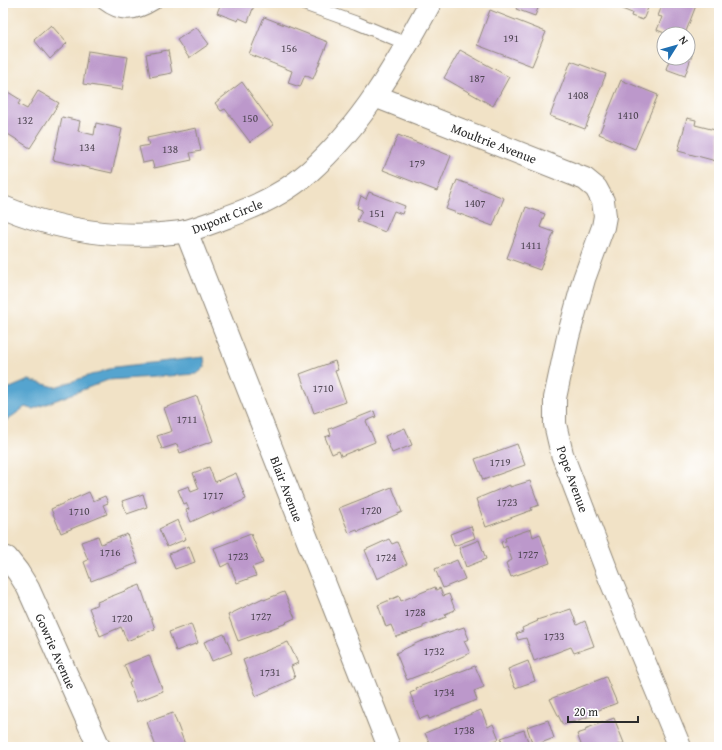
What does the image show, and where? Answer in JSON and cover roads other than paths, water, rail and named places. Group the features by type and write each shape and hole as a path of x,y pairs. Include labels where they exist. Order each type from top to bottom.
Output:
{"street":[{"name":"Dupont Circle","path":"3,207 27,217 60,227 96,233 141,235 186,231 247,210 279,194 308,172 344,136 375,96 430,3"},
{"name":"Moultrie Avenue","path":"375,96 585,179 596,188 603,201"},
{"name":"Pope Avenue","path":"603,201 605,216 603,227 584,279 568,337 555,398 555,424 562,454 610,579 680,747"},
{"name":"Blair Avenue","path":"186,231 234,350 317,568 389,747"},
{"name":"Gowrie Avenue","path":"7,558 28,588 99,747"}],"lane":[{"path":"102,3 116,12 133,13 155,3"},
{"path":"301,3 357,23 407,44"}],"water":[{"path":"204,357 205,367 197,374 108,380 33,409 25,407 3,423 3,386 10,388 29,380 55,387 115,367"}]}
